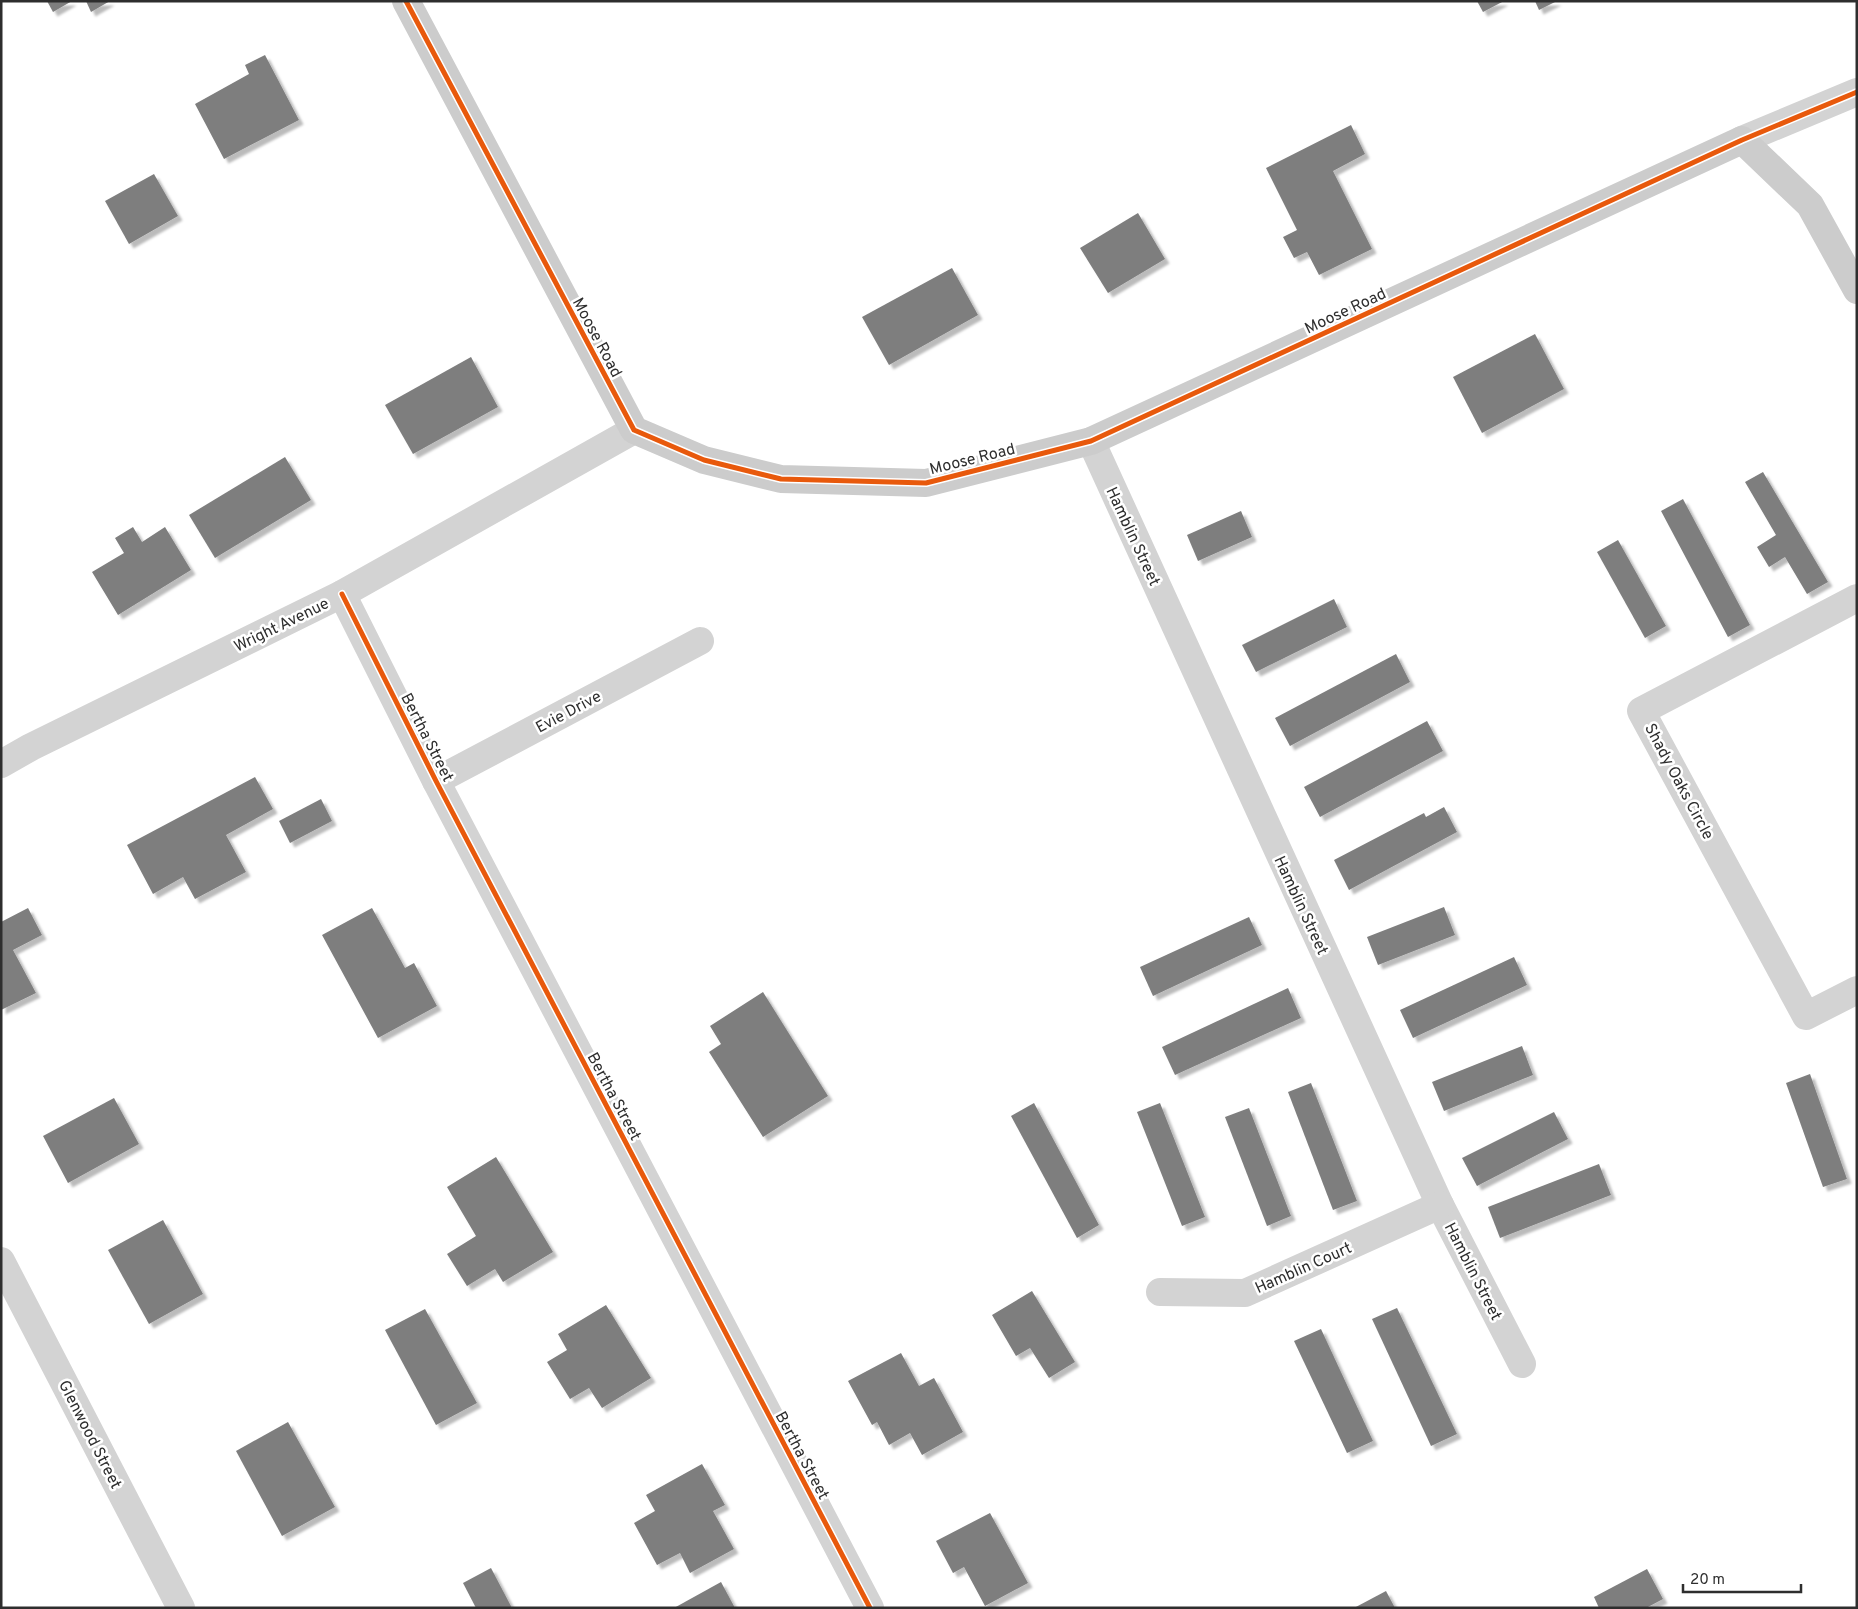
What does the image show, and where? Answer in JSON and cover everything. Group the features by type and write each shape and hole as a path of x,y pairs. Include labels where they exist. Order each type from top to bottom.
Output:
{"street":[{"name":"Moose Road","path":"406,1 634,430 704,460 781,479 926,483 1090,442 1742,140"},
{"path":"1857,92 1742,140 1810,205 1857,290"},
{"name":"Wright Avenue","path":"1,764 31,747 342,594 634,430"},
{"name":"Hamblin Street","path":"1090,442 1440,1205 1522,1364"},
{"name":"Bertha Street","path":"342,594 436,781 870,1608"},
{"name":"Shady Oaks Circle","path":"1857,598 1642,711 1806,1016 1857,990"},
{"name":"Evie Drive","path":"436,781 700,641"},
{"name":"Hamblin Court","path":"1160,1292 1245,1293 1440,1205"},
{"name":"Glenwood Street","path":"1,1261 181,1608"}],"building":[{"path":"47,1 72,1 53,12"},
{"path":"86,1 110,1 91,12"},
{"path":"1477,1 1504,1 1483,12"},
{"path":"1535,1 1557,1 1539,10"},
{"path":"265,55 299,120 224,159 195,104 249,74 245,65"},
{"path":"1351,125 1365,154 1333,171 1372,249 1319,275 1307,252 1294,258 1283,237 1297,230 1266,168"},
{"path":"154,174 178,216 129,244 105,201"},
{"path":"1138,213 1165,259 1108,293 1080,248"},
{"path":"952,268 978,315 889,365 862,317"},
{"path":"1535,334 1564,389 1482,433 1453,377"},
{"path":"471,357 498,407 413,454 385,405"},
{"path":"285,457 311,500 215,558 189,515"},
{"path":"1763,472 1828,582 1807,594 1785,557 1769,567 1757,547 1776,535 1745,482"},
{"path":"1683,499 1750,625 1728,637 1661,511"},
{"path":"1241,511 1252,537 1198,561 1187,535"},
{"path":"133,527 142,542 165,527 191,570 118,615 92,572 124,553 115,538"},
{"path":"1618,540 1666,626 1645,638 1597,552"},
{"path":"1334,599 1347,627 1256,672 1242,645"},
{"path":"1396,654 1410,682 1290,746 1275,718"},
{"path":"1427,721 1443,751 1320,817 1304,787"},
{"path":"255,777 273,809 226,835 246,872 195,899 183,877 153,894 127,845"},
{"path":"321,799 332,821 290,843 279,821"},
{"path":"1444,807 1457,832 1349,890 1334,860 1424,813 1426,817"},
{"path":"1444,907 1455,935 1378,965 1367,937"},
{"path":"28,908 42,935 13,950 36,993 1,1010 1,922"},
{"path":"372,908 405,968 414,963 437,1006 378,1038 322,935"},
{"path":"1249,917 1262,945 1153,996 1140,967"},
{"path":"1514,957 1527,985 1413,1038 1400,1010"},
{"path":"1288,988 1301,1018 1175,1075 1162,1047"},
{"path":"763,992 828,1096 763,1137 709,1052 721,1044 710,1026"},
{"path":"1522,1046 1533,1075 1444,1111 1432,1082"},
{"path":"1810,1074 1847,1179 1823,1187 1786,1083"},
{"path":"1311,1083 1357,1201 1333,1210 1288,1092"},
{"path":"114,1098 139,1144 68,1183 43,1136"},
{"path":"1034,1103 1099,1225 1077,1238 1011,1116"},
{"path":"1160,1103 1205,1217 1182,1226 1137,1112"},
{"path":"1249,1108 1291,1216 1267,1226 1225,1117"},
{"path":"1554,1112 1568,1139 1477,1186 1462,1158"},
{"path":"496,1157 553,1252 503,1282 495,1269 467,1286 447,1254 476,1236 447,1187"},
{"path":"1599,1164 1611,1195 1500,1238 1488,1207"},
{"path":"163,1220 203,1294 149,1324 108,1250"},
{"path":"1032,1291 1075,1362 1049,1378 1030,1348 1016,1356 992,1315"},
{"path":"606,1305 651,1378 602,1408 589,1388 570,1399 547,1362 567,1350 558,1334"},
{"path":"1397,1308 1457,1434 1431,1446 1372,1319"},
{"path":"425,1309 477,1403 436,1425 385,1330"},
{"path":"1321,1329 1373,1441 1347,1453 1294,1341"},
{"path":"901,1353 919,1386 934,1378 963,1432 922,1455 910,1433 889,1445 877,1422 872,1425 848,1381"},
{"path":"288,1422 335,1507 282,1536 236,1451"},
{"path":"702,1464 725,1505 713,1511 734,1549 690,1573 680,1553 657,1565 634,1523 655,1511 646,1495"},
{"path":"990,1513 1028,1583 985,1606 964,1567 953,1573 936,1541"},
{"path":"491,1568 512,1608 476,1608 463,1583"},
{"path":"1647,1569 1663,1599 1646,1608 1599,1608 1594,1597"},
{"path":"721,1582 735,1608 674,1608"},
{"path":"1386,1591 1395,1608 1354,1608"}],"cycle path":[{"path":"406,1 634,430 704,460 781,479 926,483 1091,441 1742,140 1857,92"},
{"path":"342,594 436,781 870,1608"}]}
